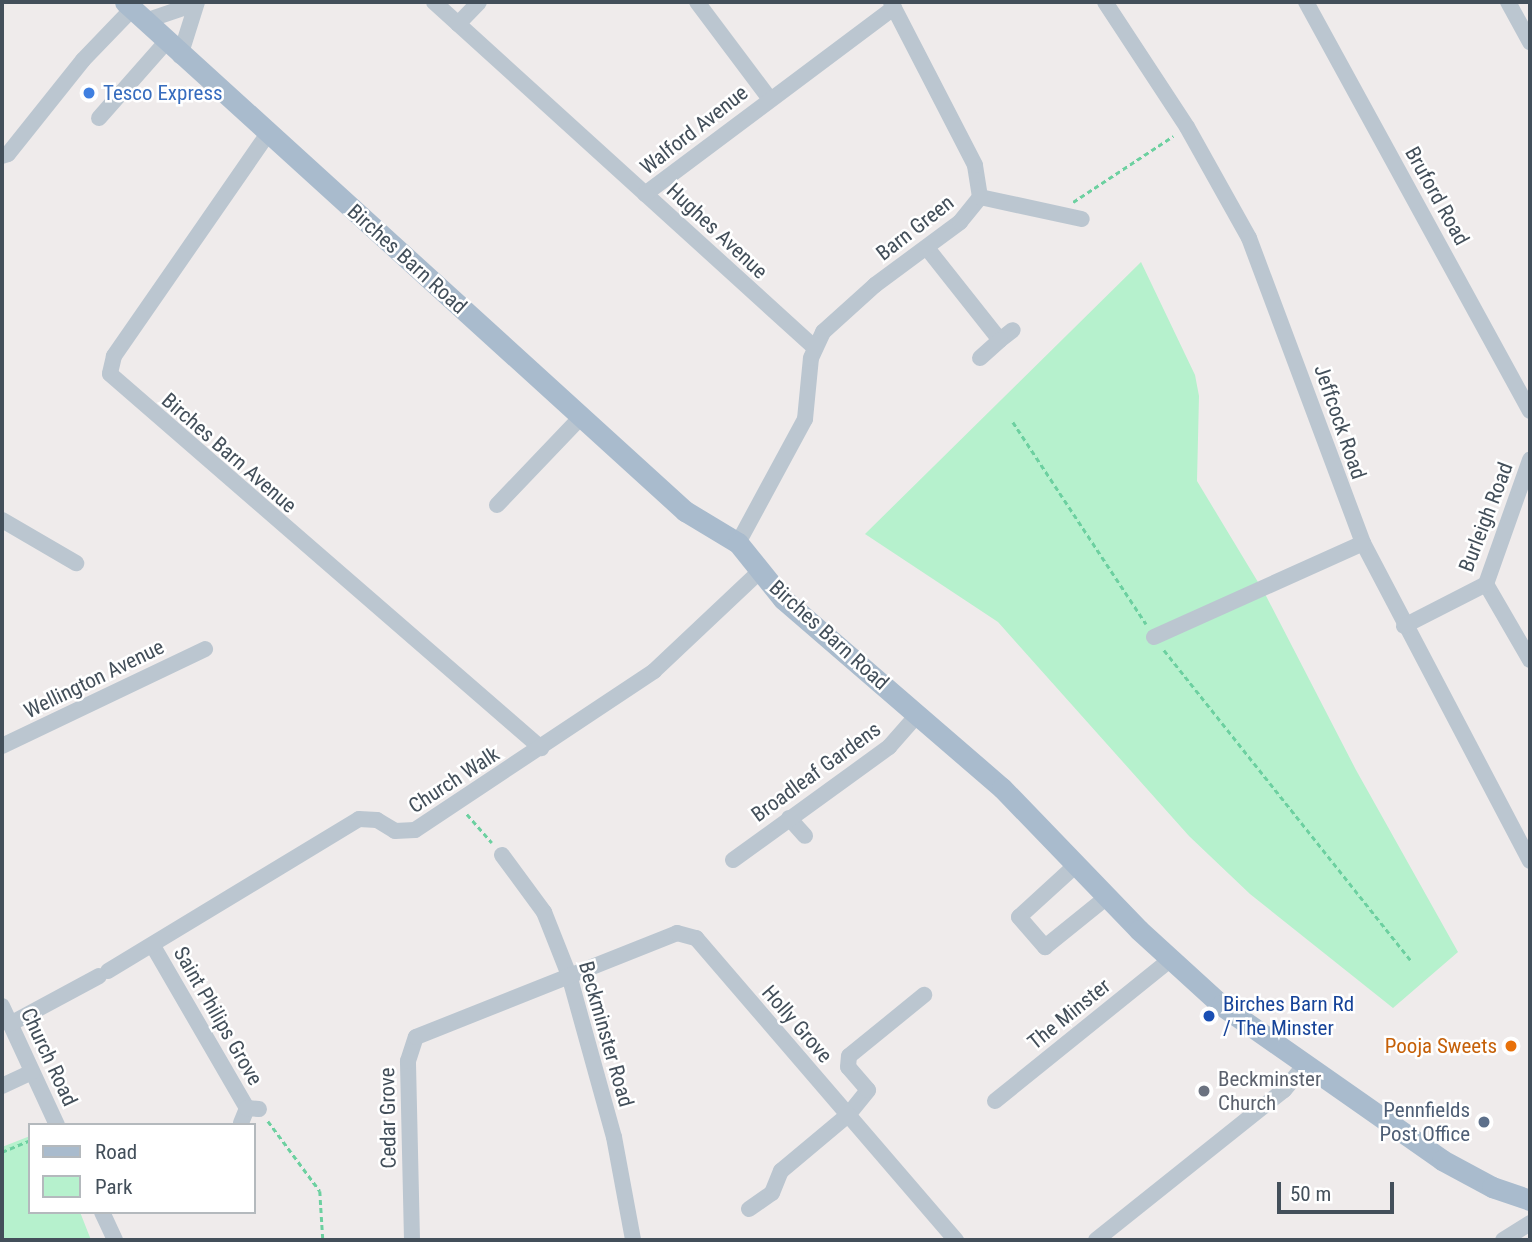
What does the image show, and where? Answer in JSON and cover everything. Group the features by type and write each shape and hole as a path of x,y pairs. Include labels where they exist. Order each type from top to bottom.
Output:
{"main road":[{"name":"Birches Barn Road","path":"134,10 267,135 685,511 738,543 783,599 1002,788 1170,960 1222,1005 1304,1066 1442,1160 1492,1187 1530,1200"}],"street":[{"name":"Hughes Avenue","path":"434,2 814,347"},
{"path":"458,24 479,2"},
{"name":"Walford Avenue","path":"696,2 769,98"},
{"name":"Jeffcock Road","path":"1105,2 1187,127 1263,269 1335,478 1363,543 1404,626 1530,861"},
{"name":"Bruford Road","path":"1306,2 1530,411"},
{"path":"1508,2 1530,42"},
{"path":"2,156 134,10 196,3"},
{"path":"99,118 173,49 196,3"},
{"name":"Walford Avenue","path":"645,194 892,5"},
{"name":"Barn Green","path":"814,347 835,320 960,222 980,197 975,165 892,5"},
{"name":"Birches Barn Avenue","path":"267,135 114,356 110,374 541,748"},
{"path":"980,197 1082,219"},
{"path":"927,248 1006,335 980,358"},
{"path":"738,543 805,419 814,347"},
{"path":"497,505 582,416"},
{"name":"Burleigh Road","path":"1404,626 1486,584 1530,460"},
{"path":"2,520 76,563"},
{"path":"1154,637 1363,543"},
{"name":"Church Walk","path":"10,1024 153,946 359,819 370,818 408,832 458,803 654,671 759,572"},
{"path":"1486,584 1530,660"},
{"name":"Wellington Avenue","path":"2,746 205,649"},
{"name":"Broadleaf Gardens","path":"733,860 890,747 918,713"},
{"path":"789,818 805,836"},
{"name":"Beckminster Road","path":"502,855 544,912 569,975 614,1137 633,1240"},
{"path":"1076,865 1019,917 1045,947 1107,897"},
{"name":"Holly Grove","path":"569,975 685,933 696,939 956,1240"},
{"name":"Saint Philips Grove","path":"153,946 249,1113"},
{"name":"The Minster","path":"995,1101 1170,960"},
{"name":"Cedar Grove","path":"412,1240 408,1061 411,1043 421,1033 569,975"},
{"path":"749,1209 772,1193 781,1171 848,1115 868,1090 848,1067 849,1056 924,995"},
{"name":"Church Road","path":"2,1006 56,1123"},
{"path":"1096,1240 1284,1090 1304,1066"},
{"path":"2,1086 32,1072"},
{"path":"103,1214 115,1240"},
{"path":"1503,1240 1530,1223"}],"path":[{"path":"1056,212 1187,127"},
{"path":"1013,422 1154,637 1411,960"},
{"path":"458,803 502,855"},
{"path":"249,1113 320,1191 323,1240"},
{"path":"2,1152 28,1141"}],"green space":[{"path":"1141,262 1195,375 1199,396 1197,481 1264,592 1356,770 1458,952 1393,1008 1250,894 1189,836 998,622 865,534"},
{"path":"28,1137 28,1214 81,1214 91,1240 2,1240 2,1147"}],"place":[{"name":"Tesco Express","path":"89,93"},
{"name":"Birches Barn Rd / The Minster","path":"1209,1016"},
{"name":"Pooja Sweets","path":"1511,1046"},
{"name":"Beckminster Church","path":"1204,1091"},
{"name":"Pennfields Post Office","path":"1484,1122"}]}
